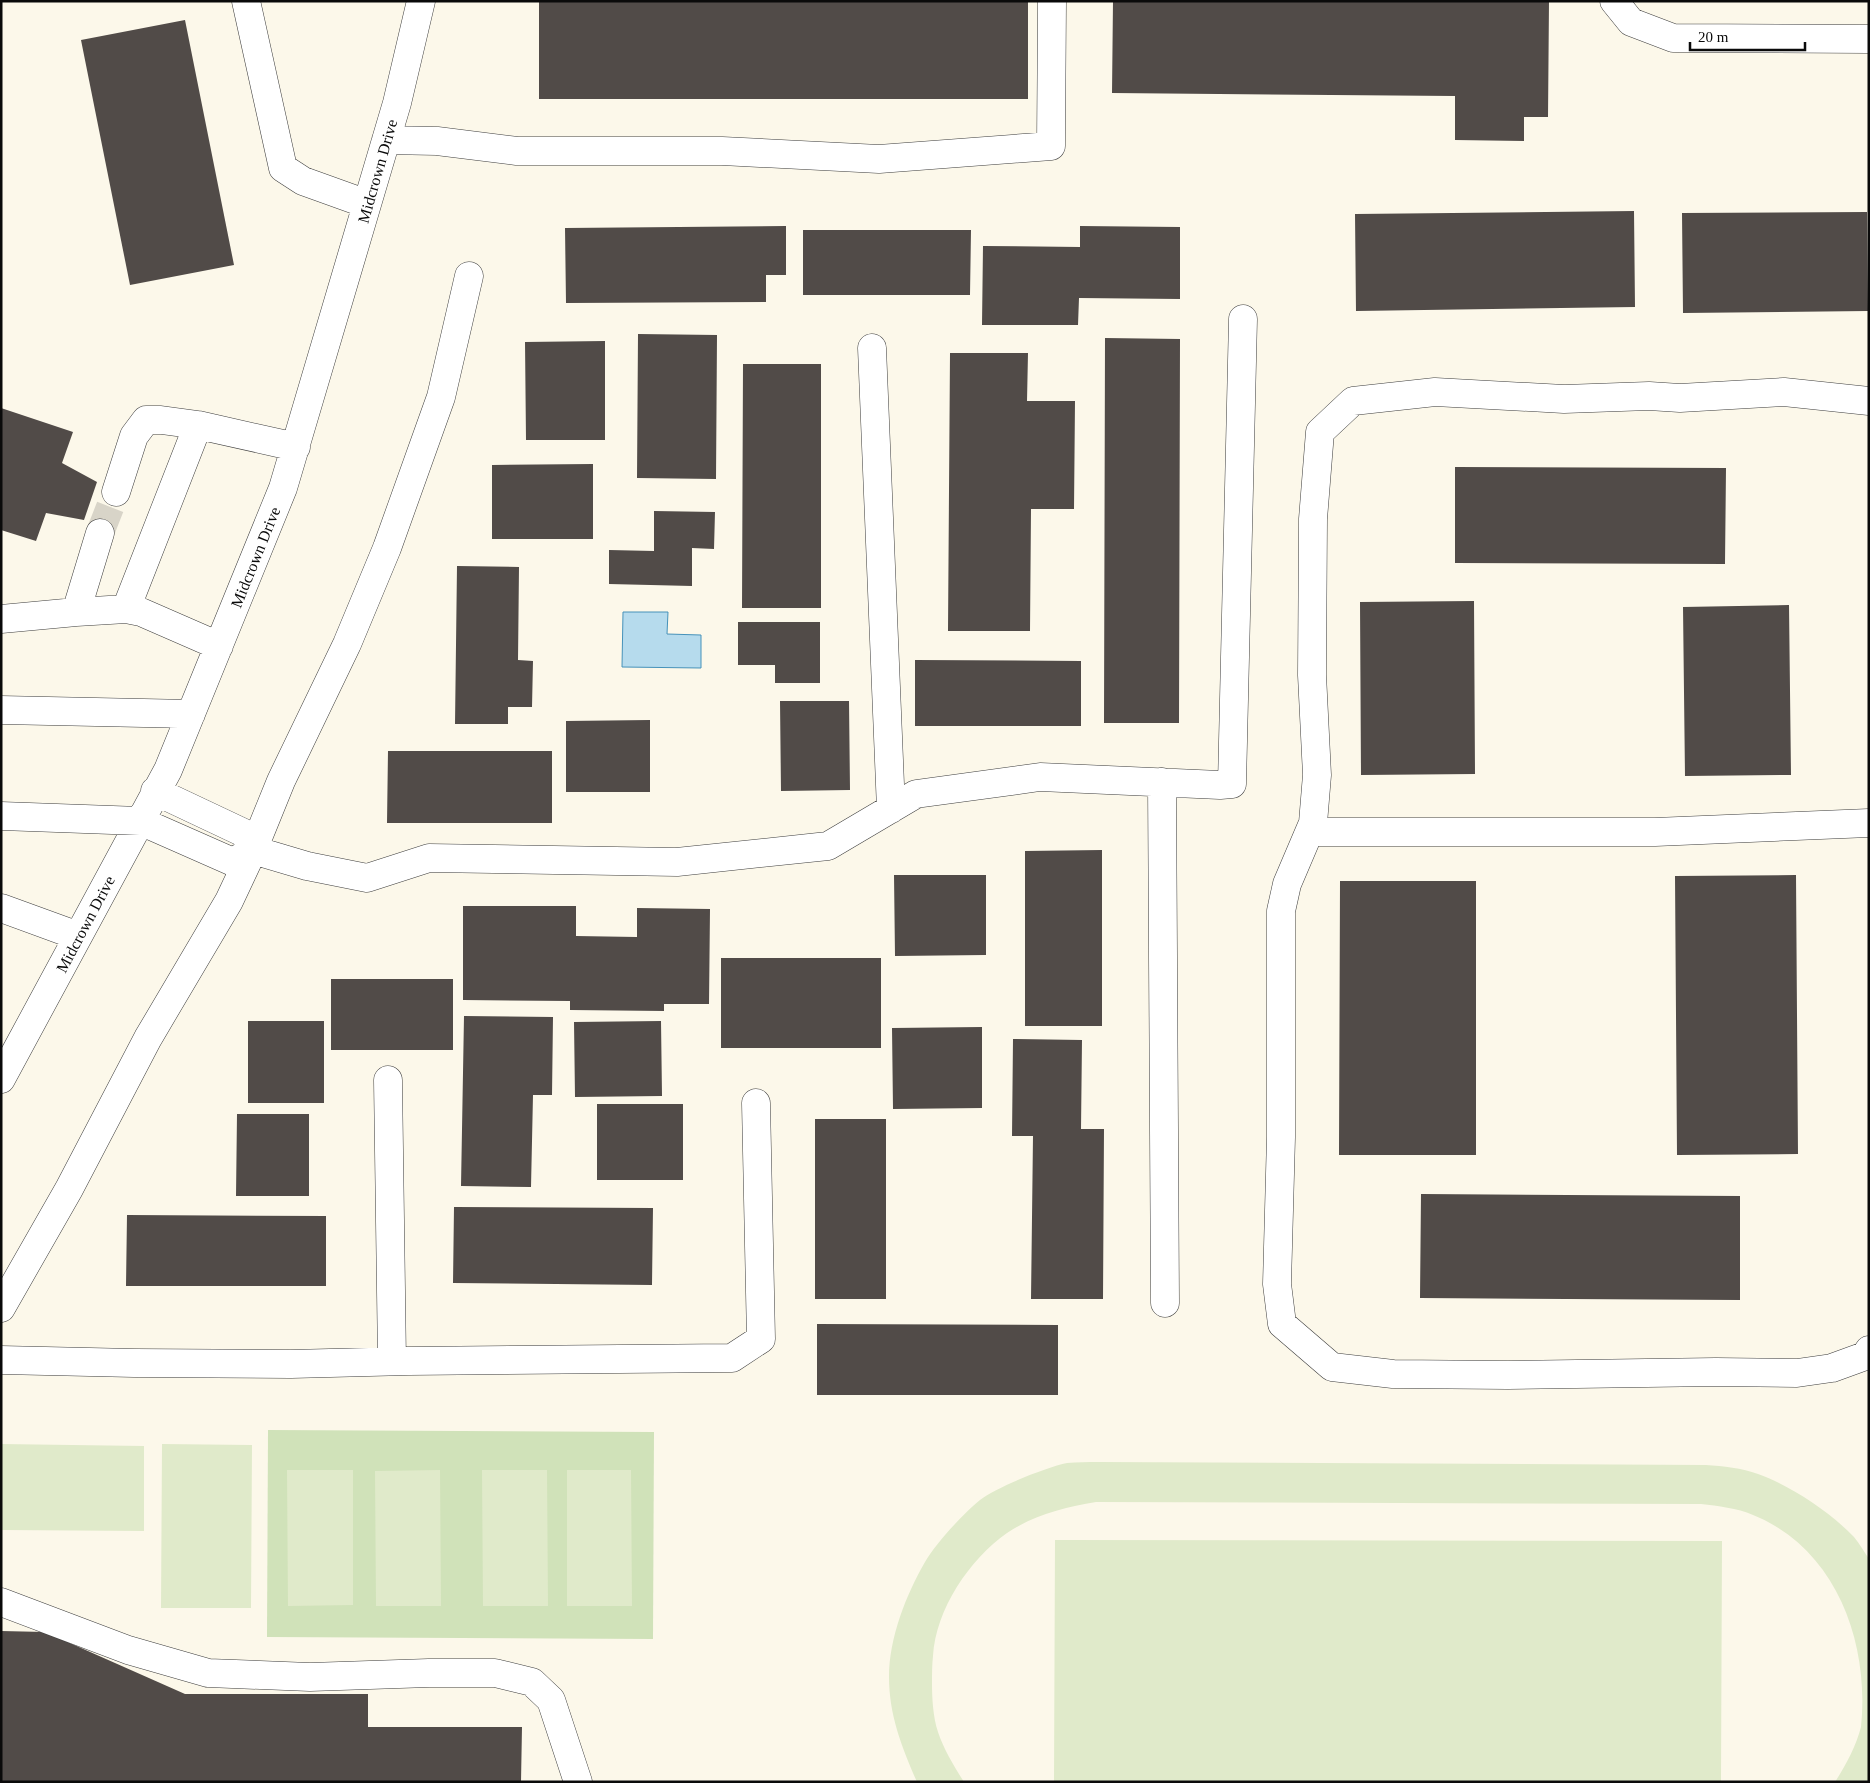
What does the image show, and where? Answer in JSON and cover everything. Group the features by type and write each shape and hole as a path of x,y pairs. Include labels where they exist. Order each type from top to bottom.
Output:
{"street":[{"path":"246,1 283,168 303,181 367,204"},
{"name":"Midcrown Drive","path":"1,1078 168,770 283,488 397,103 421,1"},
{"path":"386,140 437,141 517,151 722,151 879,159 1051,146 1052,1"},
{"path":"1614,1 1631,22 1673,38 1869,38"},
{"path":"1,1308 69,1189 148,1038 229,901 253,850 281,781 347,644 387,548 441,397 469,276"},
{"path":"155,791 244,834 253,850 307,866 367,878 429,858 677,862 828,846 916,794 1040,777 1232,784 1243,319"},
{"path":"872,348 891,809"},
{"path":"1869,401 1784,392 1680,398 1649,396 1564,399 1434,392 1353,401 1320,432 1314,518 1312,675 1317,776 1314,823 1287,884 1281,911 1281,1137 1277,1284 1282,1324 1332,1367 1393,1374 1508,1376 1716,1372 1797,1373 1832,1368 1864,1356 1869,1350"},
{"path":"116,492 134,436 146,420 198,425 296,447"},
{"path":"126,609 198,425"},
{"path":"76,612 100,532"},
{"path":"1,619 126,609 141,612 219,646"},
{"path":"1,710 191,714"},
{"path":"1162,782 1165,1303"},
{"path":"1,816 140,821 233,862 253,850"},
{"path":"1310,832 1404,830 1655,832 1869,823"},
{"path":"1,908 78,936"},
{"path":"388,1080 392,1361"},
{"path":"1,1360 291,1364 392,1361 732,1358 761,1339 756,1102"},
{"path":"1,1602 128,1650 208,1673 310,1677 495,1673 532,1682 551,1700 578,1782"}],"green space":[{"path":"268,1430 654,1432 653,1639 267,1637"},
{"path":"1,1444 144,1446 144,1531 1,1530"},
{"path":"162,1444 252,1445 251,1608 161,1608"},
{"path":"1098,1462 1706,1465 1746,1470 1771,1479 1797,1493 1834,1518 1854,1537 1869,1559 1869,1782 1835,1782 1850,1755 1861,1727 1862,1695 1859,1662 1852,1631 1841,1601 1826,1574 1806,1550 1782,1530 1753,1515 1701,1504 1096,1502 1050,1513 1028,1521 1007,1533 980,1557 957,1587 940,1621 935,1638 932,1663 932,1695 938,1732 946,1752 964,1782 917,1782 897,1731 891,1705 889,1677 895,1632 911,1588 925,1562 936,1546 973,1506 998,1489 1058,1465"},
{"path":"287,1470 353,1470 353,1605 288,1606"},
{"path":"440,1470 441,1606 376,1606 375,1471"},
{"path":"482,1470 547,1470 548,1606 483,1606"},
{"path":"567,1470 631,1470 632,1606 567,1606"},
{"path":"1055,1540 1722,1541 1721,1782 1054,1782"}],"water":[{"path":"623,612 668,612 667,634 701,635 701,668 622,667"}],"building":[{"path":"539,1 1028,1 1028,99 539,99"},
{"path":"1113,1 1549,1 1548,117 1524,117 1524,141 1455,140 1455,96 1112,93"},
{"path":"185,20 234,265 130,285 81,40"},
{"path":"1634,211 1635,307 1356,311 1355,214"},
{"path":"1867,212 1868,311 1683,313 1682,213"},
{"path":"786,226 786,275 766,275 766,302 566,303 565,228"},
{"path":"1080,226 1180,227 1180,299 1079,298 1078,325 982,325 983,246 1080,247"},
{"path":"803,230 971,230 970,295 803,295"},
{"path":"638,334 717,335 716,479 637,478"},
{"path":"1105,338 1180,339 1179,723 1104,723"},
{"path":"605,341 605,440 526,440 525,342"},
{"path":"950,353 1028,353 1027,401 1075,401 1074,509 1031,509 1030,631 948,631"},
{"path":"743,364 821,364 821,608 742,608"},
{"path":"1,408 73,432 62,463 97,482 84,520 46,513 36,541 1,530"},
{"path":"593,464 593,539 492,539 492,465"},
{"path":"1455,467 1726,468 1725,564 1455,563"},
{"path":"654,511 715,512 714,549 692,548 692,586 609,584 609,550 654,551"},
{"path":"457,566 519,567 518,660 533,661 532,707 508,707 508,724 455,724"},
{"path":"1474,601 1475,774 1361,775 1360,602"},
{"path":"1789,605 1791,775 1685,776 1683,607"},
{"path":"738,622 820,622 820,683 775,683 775,665 738,665"},
{"path":"915,660 1081,661 1081,726 915,726"},
{"path":"780,701 849,701 850,790 781,791"},
{"path":"650,720 650,792 566,792 566,721"},
{"path":"388,751 552,751 552,823 387,823"},
{"path":"1102,850 1102,1026 1025,1026 1025,851"},
{"path":"894,875 986,875 986,955 895,956"},
{"path":"1796,875 1798,1154 1677,1155 1675,876"},
{"path":"1340,881 1476,881 1476,1155 1339,1155"},
{"path":"463,906 576,906 576,936 637,937 637,908 710,909 709,1004 664,1004 664,1011 570,1010 570,1001 463,1000"},
{"path":"721,958 881,958 881,1048 721,1048"},
{"path":"331,979 453,979 453,1050 331,1050"},
{"path":"464,1016 553,1017 552,1095 533,1095 531,1187 461,1186"},
{"path":"248,1021 324,1021 324,1103 248,1103"},
{"path":"661,1021 662,1096 575,1097 574,1022"},
{"path":"982,1027 982,1108 893,1109 892,1028"},
{"path":"1013,1039 1082,1040 1081,1129 1104,1129 1103,1299 1031,1299 1033,1136 1012,1136"},
{"path":"597,1104 683,1104 683,1180 597,1180"},
{"path":"237,1114 309,1114 309,1196 236,1196"},
{"path":"815,1119 886,1119 886,1299 815,1299"},
{"path":"1421,1194 1740,1196 1740,1300 1420,1298"},
{"path":"454,1207 653,1208 652,1285 453,1283"},
{"path":"127,1215 326,1216 326,1286 126,1286"},
{"path":"817,1324 1058,1325 1058,1395 817,1395"},
{"path":"1,1631 45,1632 185,1694 368,1694 368,1727 522,1727 521,1782 1,1782"}],"tunnel":[{"path":"100,533 116,492"}]}
